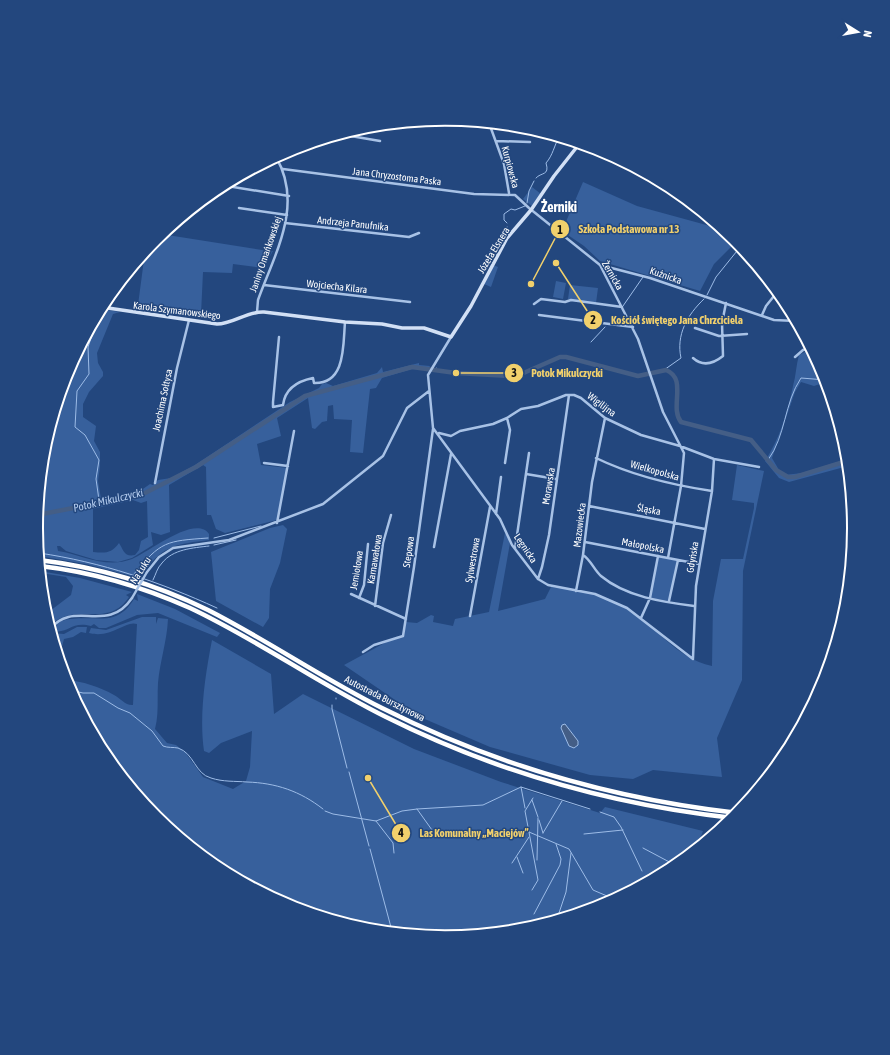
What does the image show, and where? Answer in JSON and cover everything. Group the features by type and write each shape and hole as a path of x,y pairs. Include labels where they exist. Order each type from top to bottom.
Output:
{"highway":[{"name":"Autostrada Bursztynowa","path":"45,561 112,574 178,596 226,620 382,709 473,749 557,777 653,800 729,812"},
{"name":"Autostrada Bursztynowa","path":"45,567 111,580 176,602 224,625 379,714 459,750 556,783 638,803 724,817"}],"street":[{"name":"Kurpiowska","path":"491,128 504,164 509,194 515,194 532,210"},
{"path":"353,136 380,141"},
{"name":"Kurpiowska","path":"496,141 530,142"},
{"name":"Józefa Elsnera","path":"429,391 430,371 432,366 468,310 507,238 532,210 554,176 576,148"},
{"name":"Janiny Omańkowskiej","path":"257,312 258,300 287,215 289,196 283,169 279,162"},
{"name":"Jana Chryzostoma Paska","path":"283,169 474,194 499,196 509,194"},
{"path":"232,187 289,196"},
{"path":"239,208 287,215"},
{"name":"Żernicka","path":"532,210 600,265 633,327 663,412 684,453 681,486 668,558"},
{"name":"Andrzeja Panufnika","path":"285,223 408,238 419,233"},
{"name":"Kuźnicka","path":"600,265 650,278 777,321 790,321"},
{"name":"Wojciecha Kilara","path":"264,285 410,302"},
{"path":"762,316 766,306 774,296"},
{"path":"534,304 541,299 565,302 571,300 622,307"},
{"path":"693,358 697,362 706,364 723,356 723,316 726,303"},
{"name":"Karola Szymanowskiego","path":"108,308 224,324 257,312 345,322 372,323 402,328 424,328 451,337"},
{"path":"539,316 633,327"},
{"name":"Joachima Sołtysa","path":"155,483 177,368 189,320"},
{"path":"279,337 273,407 283,405 286,393 296,384 313,378 314,383 323,382 334,376 341,362 345,322"},
{"path":"695,328 722,336 747,334"},
{"path":"795,358 806,349"},
{"path":"429,391 433,428"},
{"name":"Na Łuku","path":"55,624 70,617 104,617 115,614 125,607 132,598 147,572 159,557 173,548 229,540 322,504 378,461 389,448 407,408 429,391"},
{"path":"438,433 451,436 460,431 483,427 508,418 521,409 569,395"},
{"name":"Wigilijna","path":"569,395 581,398 605,418 641,435 680,446 714,459 759,467"},
{"name":"Morawska","path":"538,578 549,535 569,395"},
{"path":"505,463 510,430 508,418"},
{"name":"Mazowiecka","path":"605,418 596,458 583,555 599,575 615,587 632,594 694,606"},
{"name":"Legnicka","path":"433,428 496,514 515,549 538,578 548,585 601,597 627,608 665,639 693,659"},
{"name":"Stepowa","path":"363,652 374,645 403,636 433,428"},
{"path":"276,523 294,431"},
{"path":"434,548 452,453"},
{"path":"515,549 529,453"},
{"name":"Wielkopolska","path":"596,458 611,465 654,480 712,491"},
{"name":"Gdyńska","path":"693,659 694,606 699,564 712,491 714,459"},
{"path":"264,463 288,466"},
{"path":"526,474 556,479"},
{"path":"496,514 501,477"},
{"name":"Śląska","path":"589,506 705,529"},
{"name":"Sylwestrowa","path":"470,616 490,507"},
{"name":"Karnawałowa","path":"375,606 383,543 391,516"},
{"name":"Małopolska","path":"585,542 699,564"},
{"name":"Jemiołowa","path":"359,598 364,585 368,544"},
{"path":"576,591 583,555"},
{"path":"641,618 650,598 658,556"},
{"path":"669,602 678,560"},
{"path":"351,594 406,619"}],"shaded area":[{"path":"583,182 637,206 711,226 732,246 714,264 700,291 600,261 584,246 562,231"},
{"path":"532,187 541,194 533,207 523,199"},
{"path":"169,235 273,251 263,268 233,264 232,273 203,272 201,314 138,305 144,261"},
{"path":"493,265 498,267 491,287 484,284"},
{"path":"556,281 566,283 563,299 553,297"},
{"path":"570,285 598,288 596,303 568,299"},
{"path":"107,310 120,312 113,314 97,353 98,363 103,372 103,376 89,392 83,404 83,417 96,426 94,441 100,452 98,481 101,499 140,491 150,484 153,485 158,480 171,478 195,465 290,402 319,388 322,384 326,383 333,386 377,373 382,367 383,372 419,363 419,365 430,366 428,370 412,369 382,378 376,388 370,389 363,453 350,452 352,420 334,419 333,405 328,406 327,421 322,422 315,429 312,428 308,398 277,418 281,436 257,444 261,465 288,468 277,520 225,533 216,529 211,515 207,515 206,467 203,465 169,485 170,532 161,535 151,532 153,545 132,558 118,562 96,560 66,551 60,546 57,546 58,551 104,562 113,563 122,562 132,559 171,537 193,529 202,529 209,534 209,540 172,547 158,556 145,571 140,569 142,576 140,578 86,564 44,557 43,528 46,475 64,398 84,350","holes":["133,500 141,503 147,501 148,537 141,541 139,550 135,555 126,554 119,543 108,552 93,552 93,509"]},
{"path":"807,351 820,384 814,386 801,382 795,392 772,458 779,470 785,475 802,473 841,461 843,467 789,482 779,478 765,461 775,444 786,416 799,355"},
{"path":"737,465 764,471 743,571 742,680 717,738 722,777 653,770 633,779 590,775 490,747 420,717 344,665 392,639 404,636 406,622 417,623 431,615 434,616 433,622 453,626 455,619 489,612 505,533 510,543 498,611 545,599 551,587 590,593 610,599 627,608 687,656 712,666 713,601 721,559 743,559 754,508 754,503 732,500"},
{"path":"283,525 287,529 280,563 270,589 269,618 263,627 216,601 211,552 270,528"},
{"path":"658,556 678,560 669,601 650,598"},
{"path":"45,572 80,578 132,592 126,595 129,597 120,607 111,612 101,614 70,615 55,623 52,610 71,595 73,586 66,577 46,574"},
{"path":"137,594 175,609 220,633 217,637 158,613 137,615 106,628 99,628 94,624 91,626 79,625 63,631 57,631 56,625 62,621 79,618 107,618 117,616 130,605 134,599 138,601"},
{"path":"142,617 156,617 156,624 158,618 168,619 159,675 155,729 167,743 176,745 185,752 203,777 233,789 246,781 250,767 252,731 221,743 209,753 204,751 202,710 212,640 271,674 274,714 303,694 414,749 501,782 600,813 605,807 703,831 701,838 668,862 623,888 574,908 523,922 471,929 419,929 367,922 316,908 267,888 222,862 180,830 143,793 126,772 97,728 84,705 74,681 97,687 116,696 123,702 133,705 137,624 132,623 105,634 89,633 91,628 106,630"},
{"path":"77,627 87,627 86,633 81,632 73,637 64,639 62,648 57,633 64,634"},
{"path":"565,724 578,741 578,745 574,748 569,746 561,728 562,725"}],"waterway":[{"path":"536,178 546,172 546,163 557,142"},
{"path":"527,203 529,191 534,181"},
{"path":"507,223 504,220 504,214 511,209 515,210 525,206"},
{"path":"504,235 507,227"},
{"path":"486,258 493,247"},
{"path":"707,295 716,277 737,251"},
{"path":"482,272 485,260"},
{"path":"623,306 643,277"},
{"path":"664,370 681,358 680,341 684,326 698,305 704,299"},
{"path":"591,342 605,327"},
{"path":"92,335 88,347 89,374 77,391 75,427 85,435 99,460 96,479 99,500"},
{"name":"Potok Mikulczycki","path":"44,514 141,495 196,467 305,396 412,367 456,373 511,376 519,375 560,357 566,357 638,376 666,370 672,374 676,380 677,409 681,422 751,440 776,470 788,477 795,477 842,463"},
{"path":"768,460 774,451 782,430 791,398 801,378 818,379"},
{"path":"214,538 261,526"},
{"path":"134,574 151,555 165,545 183,540 208,538"},
{"path":"214,545 236,540"},
{"path":"153,580 160,565 167,558 177,552 209,546"},
{"path":"44,554 85,562 130,574 217,608"},
{"path":"79,692 94,693 118,708 130,713 152,731 163,746 178,748 188,754 201,772 206,776 220,780 278,786 306,797 323,809"},
{"path":"332,705 347,768"},
{"path":"349,772 369,846"},
{"path":"521,787 525,808"},
{"path":"325,811 333,814 376,821 402,811 483,805 521,787 590,809"},
{"path":"532,890 538,880 525,811 533,798"},
{"path":"532,800 538,817"},
{"path":"543,833 562,801"},
{"path":"417,809 437,837"},
{"path":"600,812 614,817 621,827 642,871"},
{"path":"537,860 538,818"},
{"path":"539,820 543,833"},
{"path":"376,821 393,843 394,853"},
{"path":"584,834 623,830"},
{"path":"529,832 569,849 593,890 606,896"},
{"path":"512,863 529,837"},
{"path":"534,914 560,865 561,859 556,844"},
{"path":"643,848 669,862"},
{"path":"370,849 391,926"},
{"path":"559,913 566,892 571,853"},
{"path":"517,857 523,873"}],"place":[{"name":"Kościół świętego Jana Chrzciciela","path":"556,263"},
{"name":"Szkoła Podstawowa nr 13","path":"531,284"},
{"name":"Potok Mikulczycki","path":"456,373"},
{"name":"Las Komunalny „Maciejów”","path":"368,778"}],"district":[{"name":"Żerniki","path":"559,207"}]}
